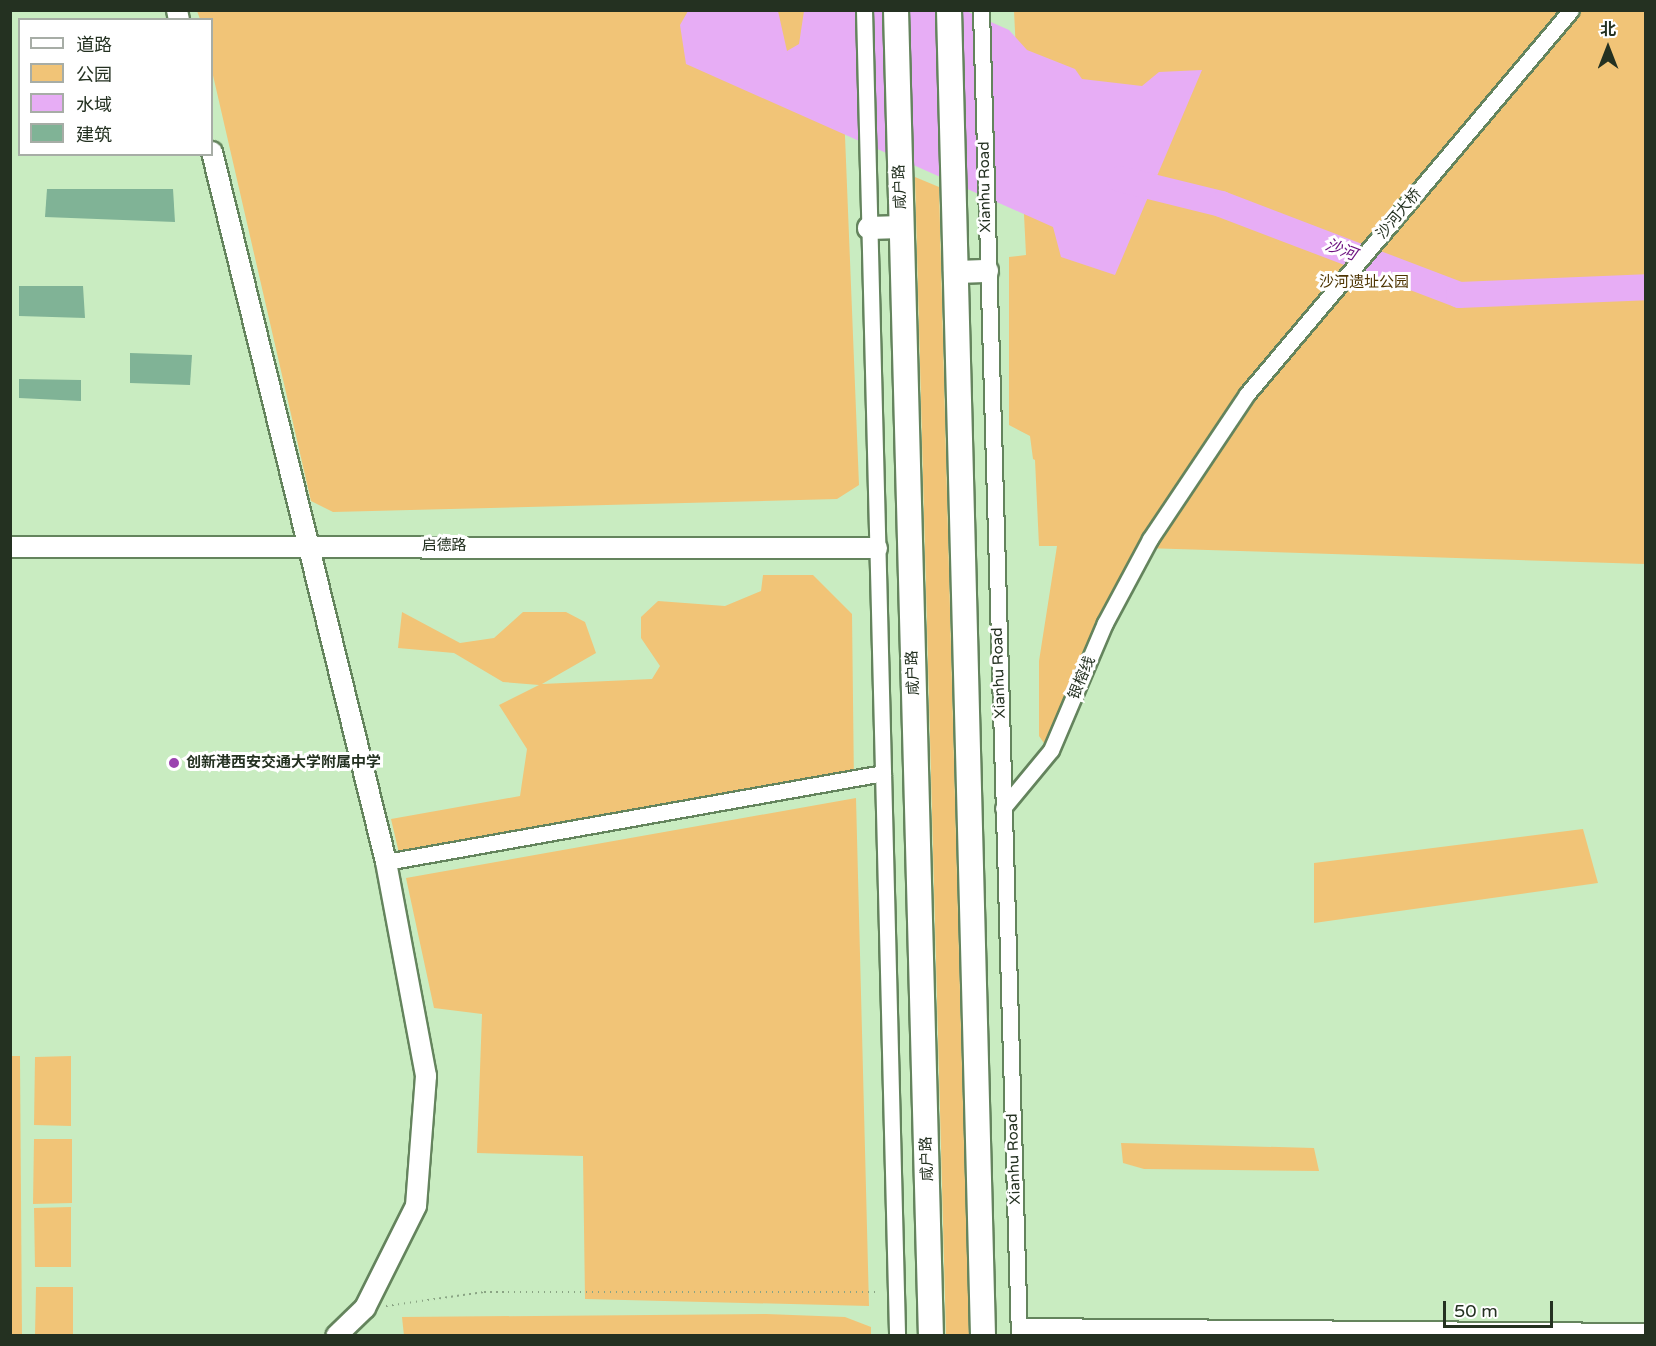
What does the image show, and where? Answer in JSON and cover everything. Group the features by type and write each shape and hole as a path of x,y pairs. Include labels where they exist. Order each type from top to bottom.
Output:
{"main road":[{"name":"咸户路","path":"896,10 931,1335"},
{"path":"949,10 983,1335"},
{"path":"869,228 901,227"},
{"path":"955,272 987,272"}],"street":[{"path":"864,10 897,1335"},
{"name":"Xianhu Road","path":"981,10 1019,1331"},
{"name":"沙河大桥","path":"1149,539 1247,394 1571,10"},
{"path":"213,156 386,862 426,1076 416,1206 365,1308 336,1335"},
{"name":"银榕线","path":"1003,808 1051,750 1105,623 1149,539"},
{"name":"启德路","path":"10,547 877,548"},
{"path":"386,862 883,773"},
{"path":"1019,1331 1646,1331"}],"path":[{"path":"365,1308 484,1292 896,1292"}],"green space":[{"path":"197,11 840,11 859,485 837,499 333,512 311,501 213,75 213,18 200,18"},
{"name":"沙河遗址公园","path":"1014,11 1645,11 1645,564 1144,548 1048,749 1039,736 1039,661 1057,546 1039,546 1035,460 1030,436 1009,425 1009,257 1026,255"},
{"path":"915,177 939,187 969,1336 946,1335"},
{"path":"763,575 813,575 852,614 854,785 402,866 391,819 520,796 527,749 499,705 539,685 503,682 454,653 398,648 402,612 460,643 494,638 523,612 566,612 585,622 596,653 542,684 652,679 660,666 641,638 641,617 658,601 725,606 761,591"},
{"path":"856,798 869,1306 585,1299 583,1156 477,1153 482,1014 434,1008 406,878"},
{"path":"1583,829 1598,883 1314,923 1314,863"},
{"path":"10,1056 20,1056 22,1336 10,1335"},
{"path":"71,1056 71,1126 34,1125 35,1057"},
{"path":"34,1139 72,1139 72,1203 33,1204"},
{"path":"1121,1143 1314,1148 1319,1171 1144,1169 1123,1163"},
{"path":"71,1207 71,1267 35,1267 34,1208"},
{"path":"36,1287 73,1287 73,1335 35,1335"},
{"path":"766,1314 845,1317 871,1327 871,1335 404,1336 402,1317"}],"water":[{"path":"688,11 778,11 787,51 799,44 804,11 966,11 1009,30 1027,50 1075,69 1082,79 1142,86 1159,72 1202,70 1115,275 1061,257 1053,227 686,64 680,25"}],"building":[{"path":"47,189 173,189 175,222 45,217"},
{"path":"19,286 83,286 85,318 19,316"},
{"path":"130,353 192,355 190,385 130,383"},
{"path":"19,379 81,380 81,401 19,398"}],"waterway":[{"name":"沙河","path":"1120,179 1221,204 1459,295 1646,287"}],"place":[{"name":"创新港西安交通大学附属中学","path":"174,763"}]}
